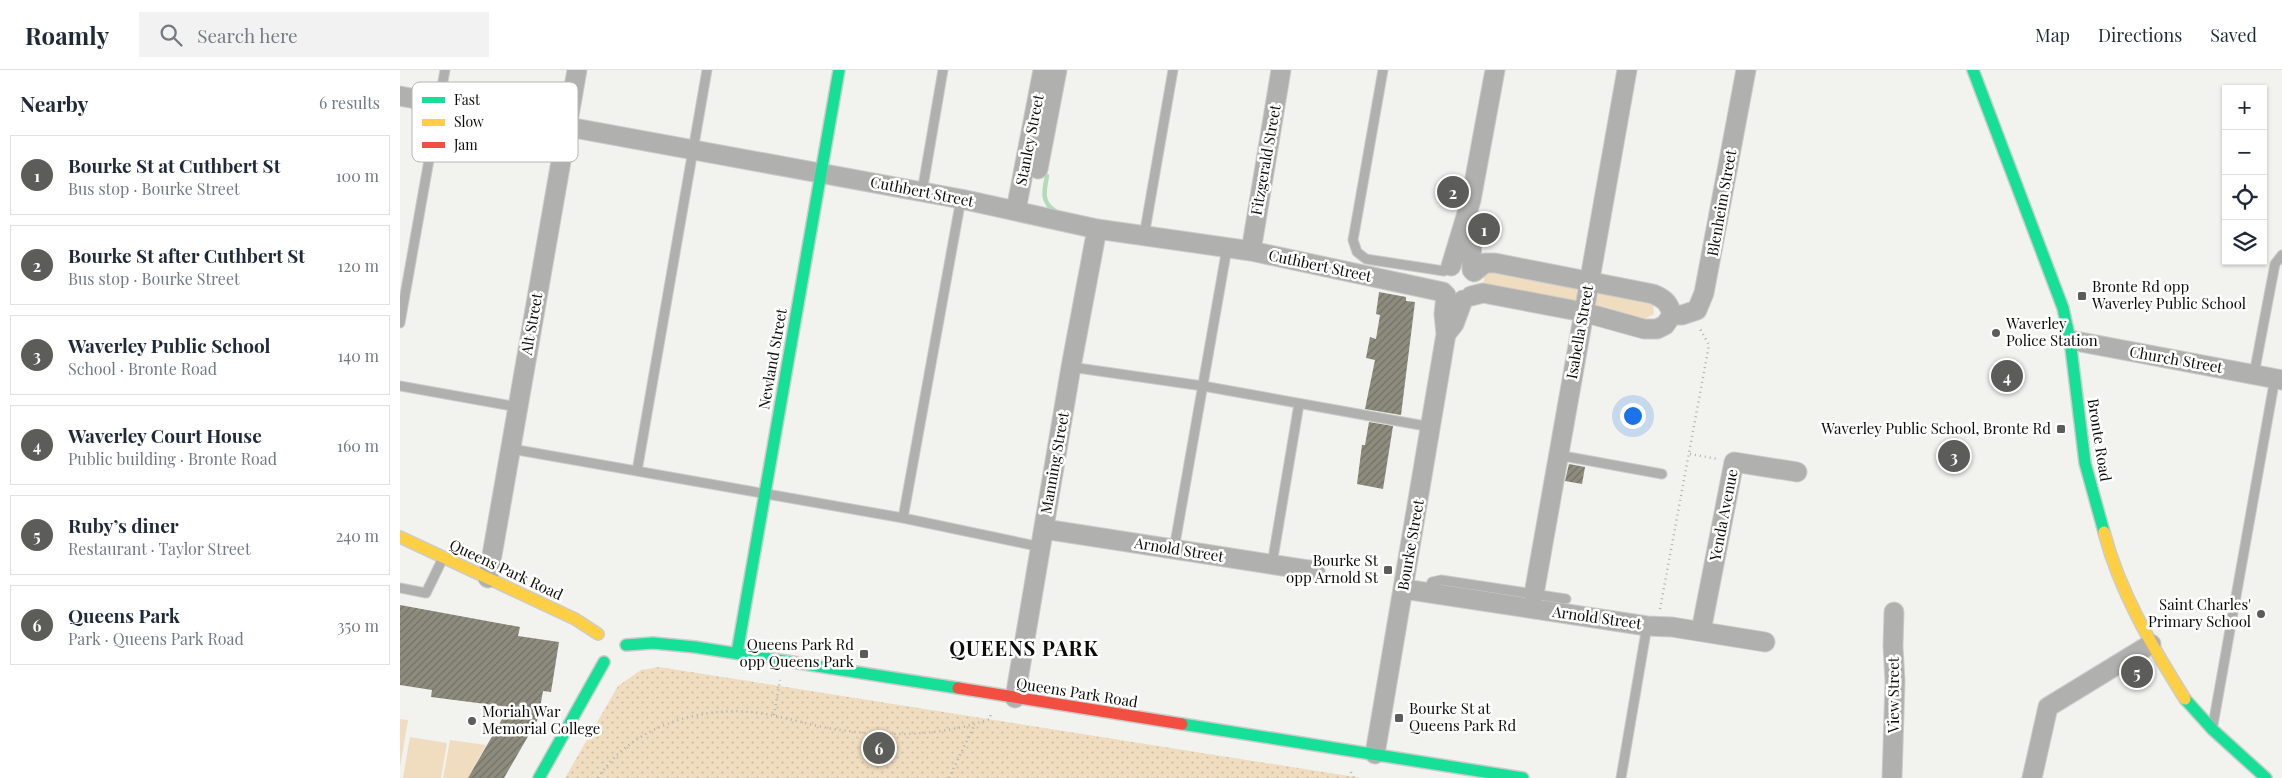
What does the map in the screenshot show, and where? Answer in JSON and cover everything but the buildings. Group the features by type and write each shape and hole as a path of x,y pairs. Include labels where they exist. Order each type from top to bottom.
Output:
{"street":[{"name":"Newland Street","path":"737,653 839,70"},
{"name":"Stanley Street","path":"1016,210 1043,70"},
{"name":"Stanley Street","path":"1038,169 1057,70"},
{"name":"Fitzgerald Street","path":"1250,251 1281,70"},
{"path":"1472,200 1473,271 1476,287 1456,296 1440,282 1448,269 1472,200 1495,70"},
{"name":"Isabella Street","path":"1534,594 1627,70"},
{"name":"Blenheim Street","path":"1681,314 1697,310 1709,275 1746,70"},
{"name":"Bronte Road","path":"1973,70 2053,277 2070,340 2085,463 2113,567 2151,644 2187,703 2212,730 2266,778"},
{"name":"Cuthbert Street","path":"578,128 961,199 1097,229 1250,251 1456,296 1483,293 1583,312 1644,329 1657,329 1681,314"},
{"name":"Alt Street","path":"488,578 561,162"},
{"name":"Manning Street","path":"1015,698 1071,367 1097,229"},
{"path":"1473,271 1486,263 1495,262 1589,281 1664,298 1670,306 1681,314"},
{"path":"1448,269 1462,265 1473,271"},
{"name":"Bourke Street","path":"1375,754 1446,334 1444,314 1456,296"},
{"name":"Church Street","path":"2070,340 2279,379"},
{"name":"Yenda Avenue","path":"1701,631 1734,462 1796,472"},
{"name":"Queens Park Road","path":"400,537 575,619 609,647 639,643 673,644 737,653 1523,778"},
{"name":"Arnold Street","path":"1042,538 1174,549 1315,571"},
{"name":"Arnold Street","path":"1404,589 1654,626 1701,631 1765,642"},
{"name":"View Street","path":"1892,778 1896,681 1893,646 1894,612"},
{"path":"2032,778 2048,708 2151,644"},
{"path":"539,778 609,647"}],"lane":[{"path":"638,471 707,70"},
{"path":"922,192 943,70"},
{"path":"1144,236 1174,70"},
{"path":"1383,70 1353,240 1357,252 1366,259 1448,269"},
{"path":"400,323 429,162"},
{"path":"903,518 961,199"},
{"path":"1174,549 1227,248"},
{"path":"2254,374 2275,264 2282,255"},
{"path":"1071,367 1203,386 1431,427"},
{"path":"2212,730 2279,379"},
{"path":"400,386 518,406"},
{"path":"1272,564 1300,404"},
{"path":"512,449 903,518 1042,538"},
{"path":"1558,455 1662,474"},
{"path":"400,588 426,593 444,558"},
{"name":"Arnold Street","path":"1428,592 1432,582 1441,580 1566,599"},
{"path":"1621,778 1654,626"}],"path":[{"path":"1654,626 1658,620 1709,345 1681,314"},
{"path":"1690,454 1734,462"},
{"path":"774,716 780,680"},
{"path":"598,778 622,752 637,740 669,723 692,716 723,711 774,716 839,730 911,734 975,724 990,719 991,714"},
{"path":"949,778 975,724"},
{"path":"1351,772 1354,778"}],"shaded area":[{"path":"1493,271 1576,288 1578,296 1575,303 1483,286 1485,273"},
{"path":"1600,292 1649,299 1653,304 1654,314 1644,319 1596,307 1595,298"},
{"path":"659,667 1361,778 565,778 618,686 641,670"},
{"path":"400,719 408,720 400,767"},
{"path":"410,737 447,743 441,778 403,778"},
{"path":"450,740 486,745 468,778 443,778"}],"waterway":[{"path":"1047,176 1045,196 1047,204 1055,211"}],"traffic: fast":[{"path":"737,653 839,70"},
{"path":"1973,70 2063,308 2070,340 2085,463 2104,532"},
{"path":"626,645 653,643 695,647 958,688"},
{"path":"539,778 604,662"},
{"path":"2185,699 2213,730 2266,778"},
{"path":"1182,724 1523,778"}],"traffic: slow":[{"path":"2104,532 2128,598 2149,639 2185,699"},
{"path":"400,537 575,619 598,634"}],"traffic: jam":[{"path":"958,688 1182,724"}],"place":[{"name":"Bourke St after Cuthbert St","path":"1453,192"},
{"name":"Bourke St at Cuthbert St","path":"1484,229"},
{"name":"Bronte Rd opp Waverley Public School","path":"2082,296"},
{"name":"Waverley Police Station","path":"1996,333"},
{"name":"Waverley Court House","path":"2007,376"},
{"name":"Waverley Public School, Bronte Rd","path":"2061,429"},
{"name":"Waverley Public School","path":"1954,456"},
{"name":"Bourke St opp Arnold St","path":"1388,570"},
{"name":"Saint Charles' Primary School","path":"2261,614"},
{"name":"Queens Park Rd opp Queens Park","path":"864,654"},
{"name":"Ruby’s diner","path":"2137,672"},
{"name":"Bourke St at Queens Park Rd","path":"1399,718"},
{"name":"Moriah War Memorial College","path":"472,721"},
{"name":"Queens Park","path":"879,748"}],"district":[{"name":"QUEENS PARK","path":"1024,649"}]}
